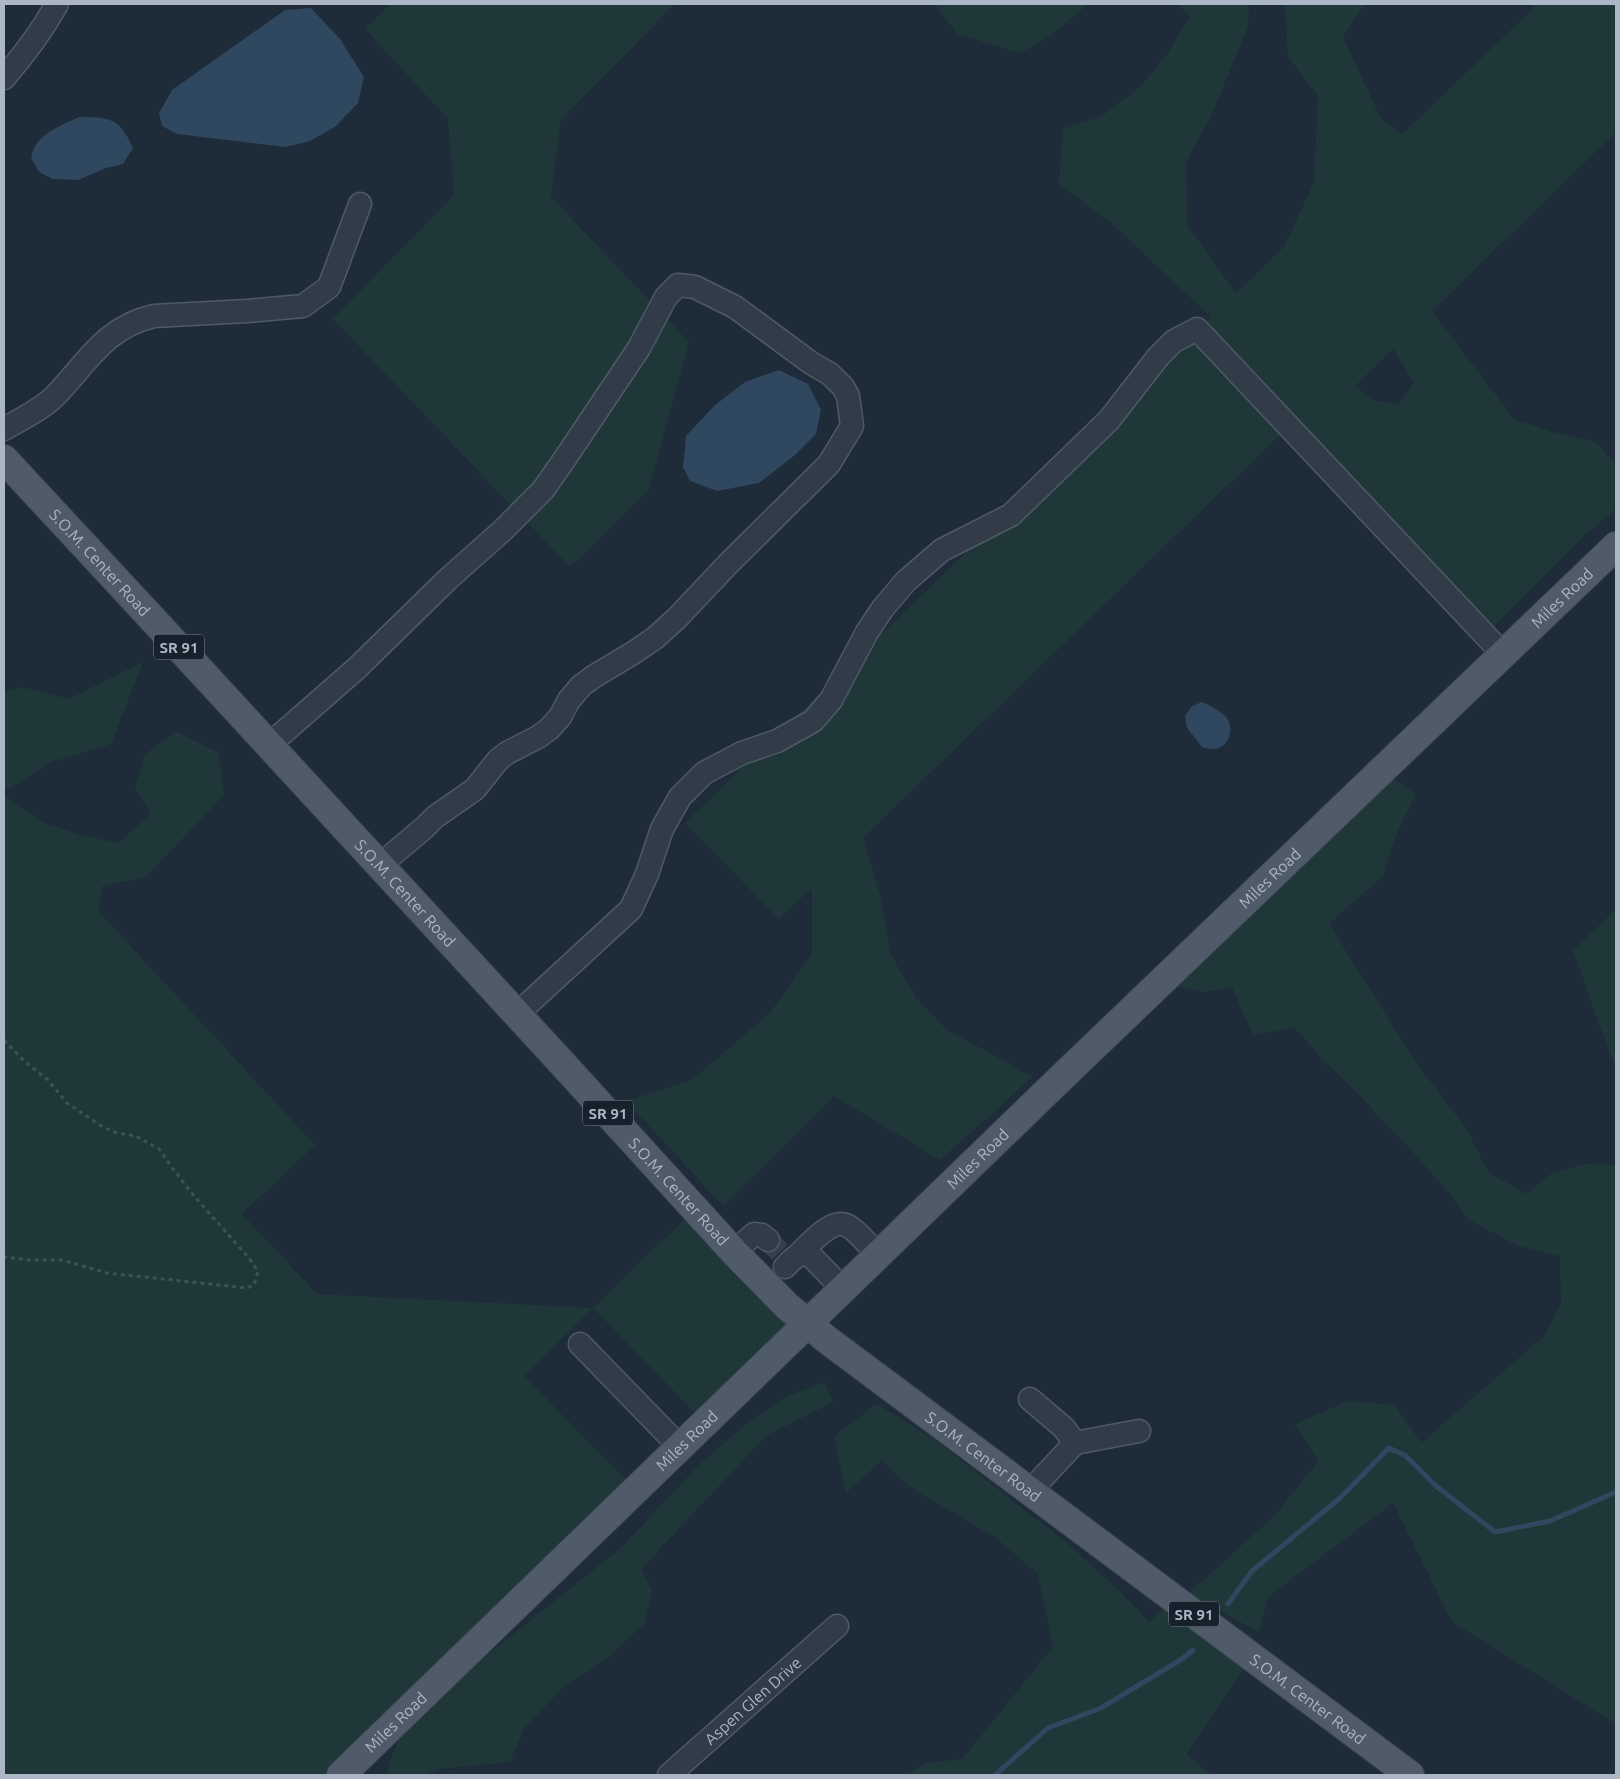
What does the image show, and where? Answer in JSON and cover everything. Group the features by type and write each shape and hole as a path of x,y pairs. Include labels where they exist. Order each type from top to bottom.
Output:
{"main road":[{"name":"S.O.M. Center Road","path":"4,459 765,1285 807,1324 1410,1775"},
{"name":"Miles Road","path":"341,1775 878,1255 1616,546"}],"street":[{"path":"4,78 44,26 57,4"},
{"path":"4,429 54,397 78,368 110,336 140,319 154,316 247,312 302,306 329,287 360,204"},
{"path":"269,745 378,648 543,490 639,348 666,297 678,285 695,287 735,307 811,363 830,374 843,387 850,406 852,426 830,464 729,562 678,617 641,648 581,686 569,700 560,717 549,729 498,760 475,789 435,816 424,828 380,865"},
{"path":"517,1014 631,909 647,874 662,829 680,797 704,774 742,753 777,741 813,721 831,700 867,632 883,608 906,581 942,550 1010,515 1109,420 1158,357 1174,341 1198,330 1503,654"},
{"path":"765,1285 783,1253 832,1226 845,1225 852,1229 878,1255"},
{"path":"734,1252 754,1234 762,1235 783,1253 810,1255 843,1289"},
{"path":"580,1344 680,1447"},
{"path":"1030,1399 1064,1428 1075,1442"},
{"path":"1030,1491 1075,1442 1139,1431"},
{"name":"Aspen Glen Drive","path":"669,1775 837,1626"}],"path":[{"path":"4,1040 25,1062 46,1079 68,1103 103,1127 136,1136 159,1149 173,1169 258,1271 254,1285 247,1288 107,1273 62,1260 29,1260 4,1257"}],"green space":[{"path":"390,4 675,4 561,120 551,197 689,342 649,489 570,567 333,319 454,195 448,119 365,29"},
{"path":"935,4 1088,4 1053,34 1020,53 957,34"},
{"path":"1179,4 1249,4 1248,27 1211,116 1186,162 1187,225 1236,293 1284,247 1314,182 1318,96 1288,57 1285,4 1365,4 1343,37 1381,119 1402,134 1535,7 1531,4 1616,4 1616,132 1432,311 1514,419 1556,433 1596,442 1616,464 1616,509 1585,535 1485,635 1288,427 863,838 880,895 891,955 916,998 946,1029 1033,1077 940,1160 834,1096 723,1206 626,1101 692,1080 769,1014 812,954 812,888 779,919 685,823 1211,317 1110,222 1059,184 1063,129 1102,116 1141,86 1167,54 1190,16","holes":["1393,349 1414,382 1399,405 1373,400 1355,386"]},
{"path":"143,662 111,744 51,762 4,792 4,691 22,687 69,699"},
{"path":"177,732 219,753 224,795 146,877 102,886 99,912 315,1145 242,1214 317,1294 593,1308 524,1376 636,1490 341,1775 4,1775 4,795 42,822 80,835 118,843 151,814 135,787 145,754"},
{"path":"1390,776 1416,794 1396,835 1383,876 1329,924 1415,1061 1468,1131 1488,1172 1526,1194 1553,1172 1586,1164 1616,1165 1616,1724 1452,1622 1393,1503 1268,1597 1259,1632 1188,1594 1275,1515 1318,1461 1295,1424 1348,1401 1395,1405 1421,1443 1544,1336 1561,1304 1560,1256 1516,1245 1469,1220 1450,1194 1411,1150 1322,1059 1295,1028 1253,1035 1232,987 1205,992 1178,987"},
{"path":"1616,909 1616,1070 1573,951"},
{"path":"695,1209 807,1324 705,1423 593,1308"},
{"path":"825,1382 833,1402 767,1435 641,1569 652,1591 644,1624 604,1661 564,1687 524,1728 510,1762 439,1769 424,1775 388,1775 389,1762 409,1717 621,1548 699,1465 748,1422 790,1395"},
{"path":"877,1404 935,1440 1067,1543 1119,1590 1149,1622 1164,1608 1244,1669 1186,1754 1212,1775 906,1775 926,1763 962,1759 1053,1647 1038,1574 996,1538 910,1487 882,1460 846,1493 834,1436"}],"water":[{"path":"311,8 340,39 364,77 358,103 335,127 310,141 286,147 177,134 162,126 159,113 172,90 285,10"},
{"path":"79,117 113,121 123,130 133,148 123,164 106,168 78,180 53,179 39,172 31,158 38,142 49,132"},
{"path":"779,370 808,384 821,410 816,434 795,455 759,483 717,491 690,481 683,467 686,436 715,405 745,382"},
{"path":"1202,702 1215,708 1229,721 1230,736 1224,744 1215,749 1203,748 1187,728 1185,716 1192,706"}],"waterway":[{"path":"1228,1604 1252,1571 1340,1498 1389,1448 1406,1456 1436,1486 1495,1532 1550,1521 1616,1492"},
{"path":"995,1775 1048,1728 1101,1708 1182,1659 1193,1650"}],"tunnel":[{"path":"768,1240 780,1252"}]}
